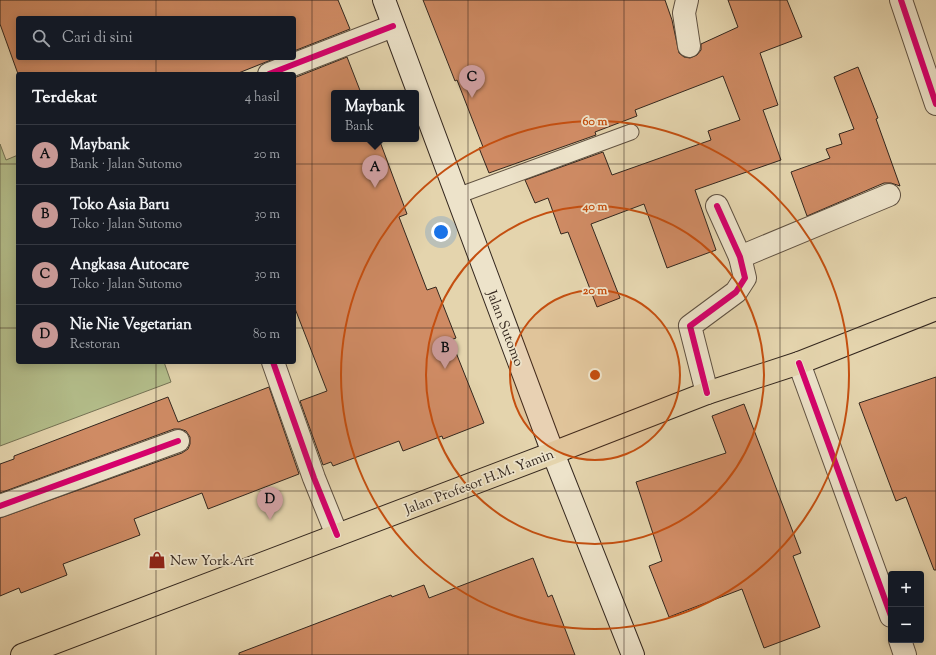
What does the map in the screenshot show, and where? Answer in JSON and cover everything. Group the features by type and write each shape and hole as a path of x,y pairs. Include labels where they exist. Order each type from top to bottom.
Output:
{"main road":[{"name":"Jalan Profesor H.M. Yamin","path":"22,655 553,454 707,393 799,363 936,309"}],"street":[{"name":"Jalan Sutomo","path":"384,0 417,90"},
{"path":"687,0 684,13 689,46"},
{"path":"901,0 936,104"},
{"path":"274,72 393,26"},
{"name":"Jalan Sutomo","path":"419,95 553,454 633,655"},
{"path":"740,257 889,196"},
{"path":"707,393 690,326 736,292 740,288 745,278 740,257 717,206"},
{"path":"799,363 888,608"},
{"path":"274,364 314,478 337,535"},
{"path":"0,506 178,441"},
{"path":"901,643 905,655"}],"lane":[{"path":"457,196 631,132"}],"green space":[{"path":"0,144 6,160 16,156 16,364 165,364 171,382 0,446"}],"building":[{"path":"0,0 338,0 350,29 296,50 296,16 16,16 16,60 271,60 241,72 17,72 0,24"},
{"path":"423,0 665,0 672,20 679,53 684,57 690,58 697,55 701,50 701,44 738,27 728,0 787,0 802,37 760,53 778,105 763,110 781,160 695,190 716,250 667,268 644,204 591,224 620,298 597,307 568,232 561,234 548,198 535,203 525,180 603,152 612,175 711,140 708,131 740,120 723,76 635,110 637,116 595,132 596,135 489,173 479,148 483,147 457,80 455,81"},
{"path":"347,57 360,90 331,90 331,142 380,142 407,214 399,217 427,290 436,287 456,338 451,340 484,423 443,439 442,436 403,451 399,441 333,466 331,462 323,465 300,401 327,391 296,311 296,77"},
{"path":"858,67 878,118 876,119 900,186 891,183 884,183 807,216 791,172 830,158 826,149 842,144 839,134 854,129 834,77"},
{"path":"936,377 936,570 934,570 906,497 896,501 859,403"},
{"path":"269,387 299,474 208,509 202,493 134,519 140,535 63,564 67,575 21,593 19,588 0,596 0,518 182,453 188,449 190,437 186,431 174,429 0,493 0,464 14,459 14,456 168,397 178,422"},
{"path":"744,404 801,553 793,556 820,627 764,648 742,589 669,617 649,566 662,561 636,482 726,453 712,416"},
{"path":"533,558 548,597 552,595 575,655 239,655 239,653 391,595 392,597 424,585 429,598"}],"cycle path":[{"path":"901,0 936,104"},
{"path":"274,72 393,26"},
{"path":"707,393 690,326 736,292 745,278 740,257 717,206"},
{"path":"799,363 888,608"},
{"path":"274,364 314,478 337,535"},
{"path":"0,506 178,441"}],"place":[{"name":"Angkasa Autocare","path":"472,98"},
{"name":"Maybank","path":"375,188"},
{"name":"Toko Asia Baru","path":"445,369"},
{"name":"Nie Nie Vegetarian","path":"270,520"},
{"name":"New York Art","path":"157,560"}]}
